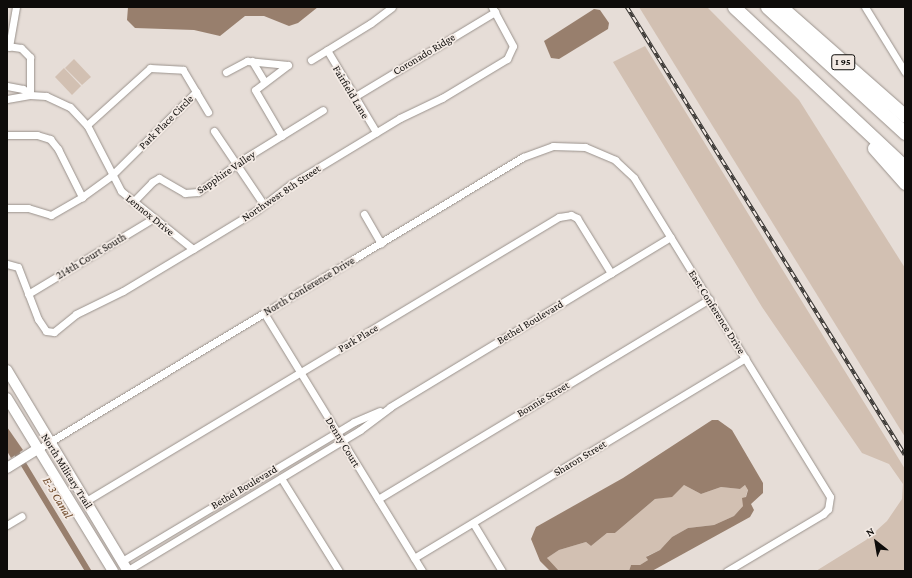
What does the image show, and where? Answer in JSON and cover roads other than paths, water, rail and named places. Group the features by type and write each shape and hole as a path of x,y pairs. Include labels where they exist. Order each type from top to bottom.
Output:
{"highway":[{"path":"734,7 905,167"},
{"path":"745,7 905,157"},
{"path":"767,7 905,133"},
{"name":"I 95","path":"781,7 905,116"},
{"path":"811,80 819,96 905,183"}],"main road":[{"name":"North Military Trail","path":"7,370 128,571"},
{"name":"North Military Trail","path":"7,398 35,451 111,567"},
{"path":"7,468 35,451"},
{"path":"111,567 128,571"}],"street":[{"path":"16,7 8,46 21,48 30,57 30,95"},
{"path":"311,60 392,7"},
{"path":"865,7 905,72"},
{"name":"Northwest 8th Street","path":"28,294 38,320 49,333 76,314 123,291 193,249 264,205 291,184 376,132 442,98 512,53 510,36 493,9"},
{"name":"Coronado Ridge","path":"354,97 493,9"},
{"name":"Fairfield Lane","path":"327,50 376,132"},
{"path":"252,61 264,81"},
{"path":"226,72 252,61 288,65 264,81 255,90 282,136"},
{"name":"Park Place Circle","path":"87,125 150,68 179,68 208,112"},
{"name":"Lennox Drive","path":"7,86 23,89 30,95"},
{"name":"Park Place Circle","path":"111,176 196,92"},
{"name":"Lennox Drive","path":"7,99 30,95 63,102 77,112 87,125 111,176 133,202 193,249"},
{"name":"Sapphire Valley","path":"133,202 155,179 164,179 184,193 193,194 224,176 234,165 323,110"},
{"path":"214,131 234,165 264,205"},
{"path":"7,135 37,134 50,139 58,149 82,197"},
{"name":"North Conference Drive","path":"35,451 533,152 564,144 585,147"},
{"name":"East Conference Drive","path":"585,147 615,160 631,174 830,497 830,504 823,514 727,571"},
{"path":"7,208 28,208 51,215 82,197 111,176"},
{"path":"364,214 381,243"},
{"name":"Park Place","path":"86,501 565,214 577,218 611,273"},
{"name":"214th Court South","path":"28,294 154,218"},
{"name":"Bethel Boulevard","path":"128,571 342,441 390,407 671,237"},
{"path":"7,264 18,267 28,294"},
{"name":"Bonnie Street","path":"378,499 709,299"},
{"name":"Denny Court","path":"264,313 422,571"},
{"name":"Sharon Street","path":"414,558 745,358"},
{"name":"Bethel Boulevard","path":"122,561 337,432 390,407"},
{"path":"282,478 339,571"},
{"path":"7,525 22,516"},
{"path":"473,523 502,571"}],"waterway":[{"name":"E-3 Canal","path":"7,437 88,571"}],"railway":[{"path":"627,7 905,455"}]}
